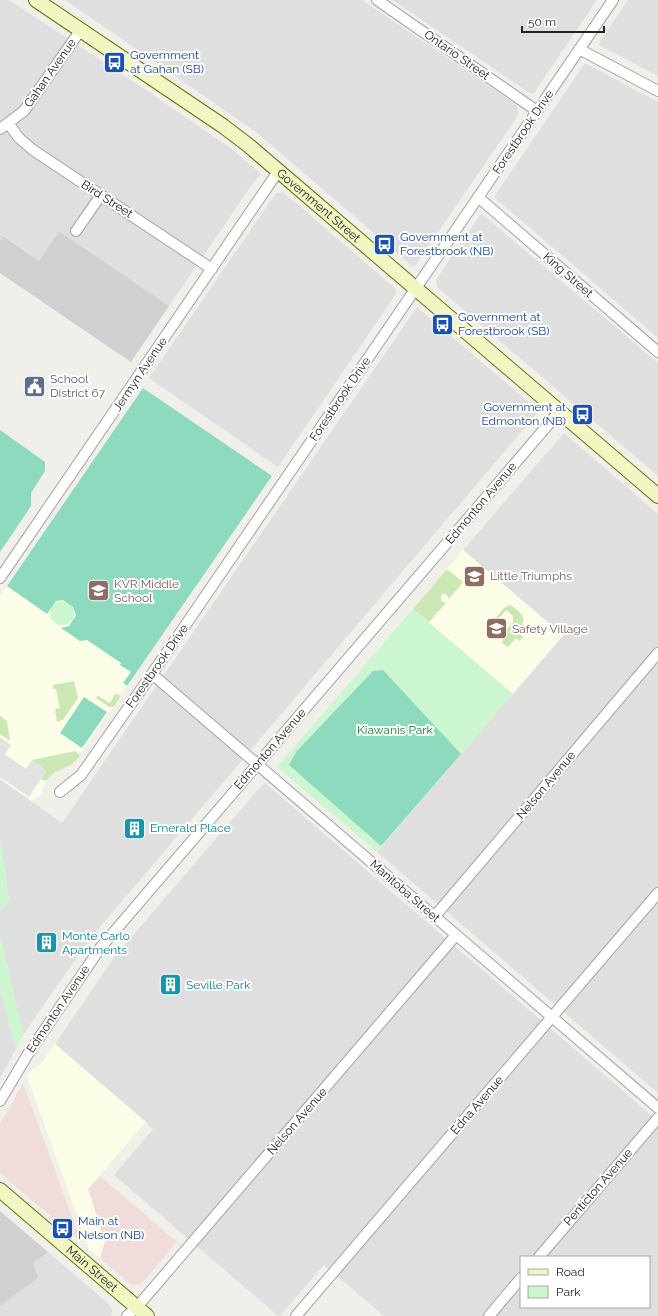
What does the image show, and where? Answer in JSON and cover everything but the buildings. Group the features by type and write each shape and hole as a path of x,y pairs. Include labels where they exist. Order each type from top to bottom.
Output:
{"street":[{"name":"Government Street","path":"36,0 223,126 248,145 658,496"},
{"name":"Ontario Street","path":"377,0 537,111"},
{"name":"Forestbrook Drive","path":"60,792 81,775 152,674 613,0"},
{"name":"Gahan Avenue","path":"4,126 20,114 30,102 80,31"},
{"path":"579,49 658,91"},
{"name":"Bird Street","path":"4,126 26,145 212,269"},
{"name":"Jermyn Avenue","path":"0,578 279,170"},
{"path":"76,232 101,195"},
{"name":"King Street","path":"478,197 658,352"},
{"name":"Edmonton Avenue","path":"0,1101 28,1054 101,946 559,412"},
{"name":"Nelson Avenue","path":"435,916 658,653"},
{"name":"Manitoba Street","path":"152,674 658,1108"},
{"name":"Edna Avenue","path":"296,1316 658,893"},
{"name":"Nelson Avenue","path":"137,1313 456,935"},
{"name":"Penticton Avenue","path":"540,1256 658,1118"},
{"name":"Main Street","path":"0,1190 137,1313"},
{"path":"488,1316 520,1279"}],"shaded area":[{"path":"0,0 9,0 152,94 233,150 260,173 169,306 59,231 39,261 4,236 0,241"},
{"path":"65,0 362,0 517,105 519,114 415,266 411,265 256,132"},
{"path":"393,0 597,0 534,93 531,94"},
{"path":"628,0 658,0 658,76 599,45"},
{"path":"585,63 658,102 658,338 494,197"},
{"path":"283,192 396,289 396,294 278,467 149,378 276,193"},
{"path":"482,214 658,363 658,476 437,287 436,280"},
{"path":"59,231 169,306 131,362 0,273 0,241 3,236 39,261"},
{"path":"417,307 539,411 89,940 23,1035 0,934 0,911 9,900 0,838 0,779 62,823"},
{"name":"KVR Middle School","path":"143,388 272,476 76,760 68,767 57,770 50,775 42,788 43,794 32,801 0,779 0,596"},
{"path":"564,433 658,514 658,1093 377,852 563,636 463,550"},
{"name":"Safety Village","path":"463,550 563,635 513,694 413,609"},
{"path":"0,737 11,745 5,754 26,769 32,760 46,771 29,797 0,777"},
{"path":"265,783 658,1121 658,1316 384,1316 324,1265 280,1316 278,1316 114,1175 153,1129 55,1044 115,956"},
{"path":"0,987 16,1049 0,1078"},
{"path":"55,1044 146,1122 88,1189 105,1242 100,1258 89,1249 27,1076 29,1072 40,1065"},
{"path":"23,1083 81,1242 0,1173 0,1124"},
{"path":"100,1176 177,1242 142,1283 134,1285 129,1283 100,1258 105,1242 88,1189"},
{"path":"0,1211 48,1252 33,1263 38,1278 0,1306"},
{"path":"48,1252 109,1304 112,1310 111,1316 0,1316 0,1306 37,1278 33,1263"}],"green space":[{"name":"KVR Middle School","path":"143,388 272,476 127,686 123,683 131,672 120,665 121,663 87,640 80,641 61,628 69,626 76,615 73,607 63,600 56,601 47,614 7,586"},
{"path":"0,430 45,462 45,471 31,493 31,506 0,552"},
{"path":"447,569 463,582 449,599 446,594 441,596 441,601 446,603 429,622 413,609"},
{"path":"62,601 71,604 74,613 71,622 62,625 53,622 50,613 53,604"},
{"path":"510,605 522,615 523,621 521,634 523,638 519,641 516,638 508,647 503,644 502,635 513,622 513,616 506,610 495,623 495,619 504,608"},
{"name":"Kiawanis Park","path":"413,609 513,694 377,852 277,767"},
{"path":"383,670 461,754 381,846 289,765 296,752 373,671"},
{"path":"74,681 78,698 63,720 57,722 55,709 60,708 56,689 53,689 53,685"},
{"path":"115,694 121,696 113,707 109,707 96,698 98,696 110,703"},
{"path":"84,697 107,712 82,748 60,733"},
{"path":"0,716 7,721 10,741 0,734"},
{"path":"75,751 80,755 72,764 54,773 46,781 41,779 46,771 32,760"},
{"path":"0,838 9,900 0,911"},
{"path":"0,934 23,1035 16,1049 0,987"}],"place":[{"name":"Government at Gahan (SB)","path":"114,62"},
{"name":"Government at Forestbrook (NB)","path":"384,244"},
{"name":"Government at Forestbrook (SB)","path":"443,324"},
{"name":"School District 67","path":"35,386"},
{"name":"Government at Edmonton (NB)","path":"582,414"},
{"name":"Little Triumphs","path":"474,576"},
{"name":"KVR Middle School","path":"98,591"},
{"name":"Safety Village","path":"496,629"},
{"name":"Emerald Place","path":"134,828"},
{"name":"Monte Carlo Apartments","path":"47,943"},
{"name":"Seville Park","path":"171,985"},
{"name":"Main at Nelson (NB)","path":"62,1228"}]}
